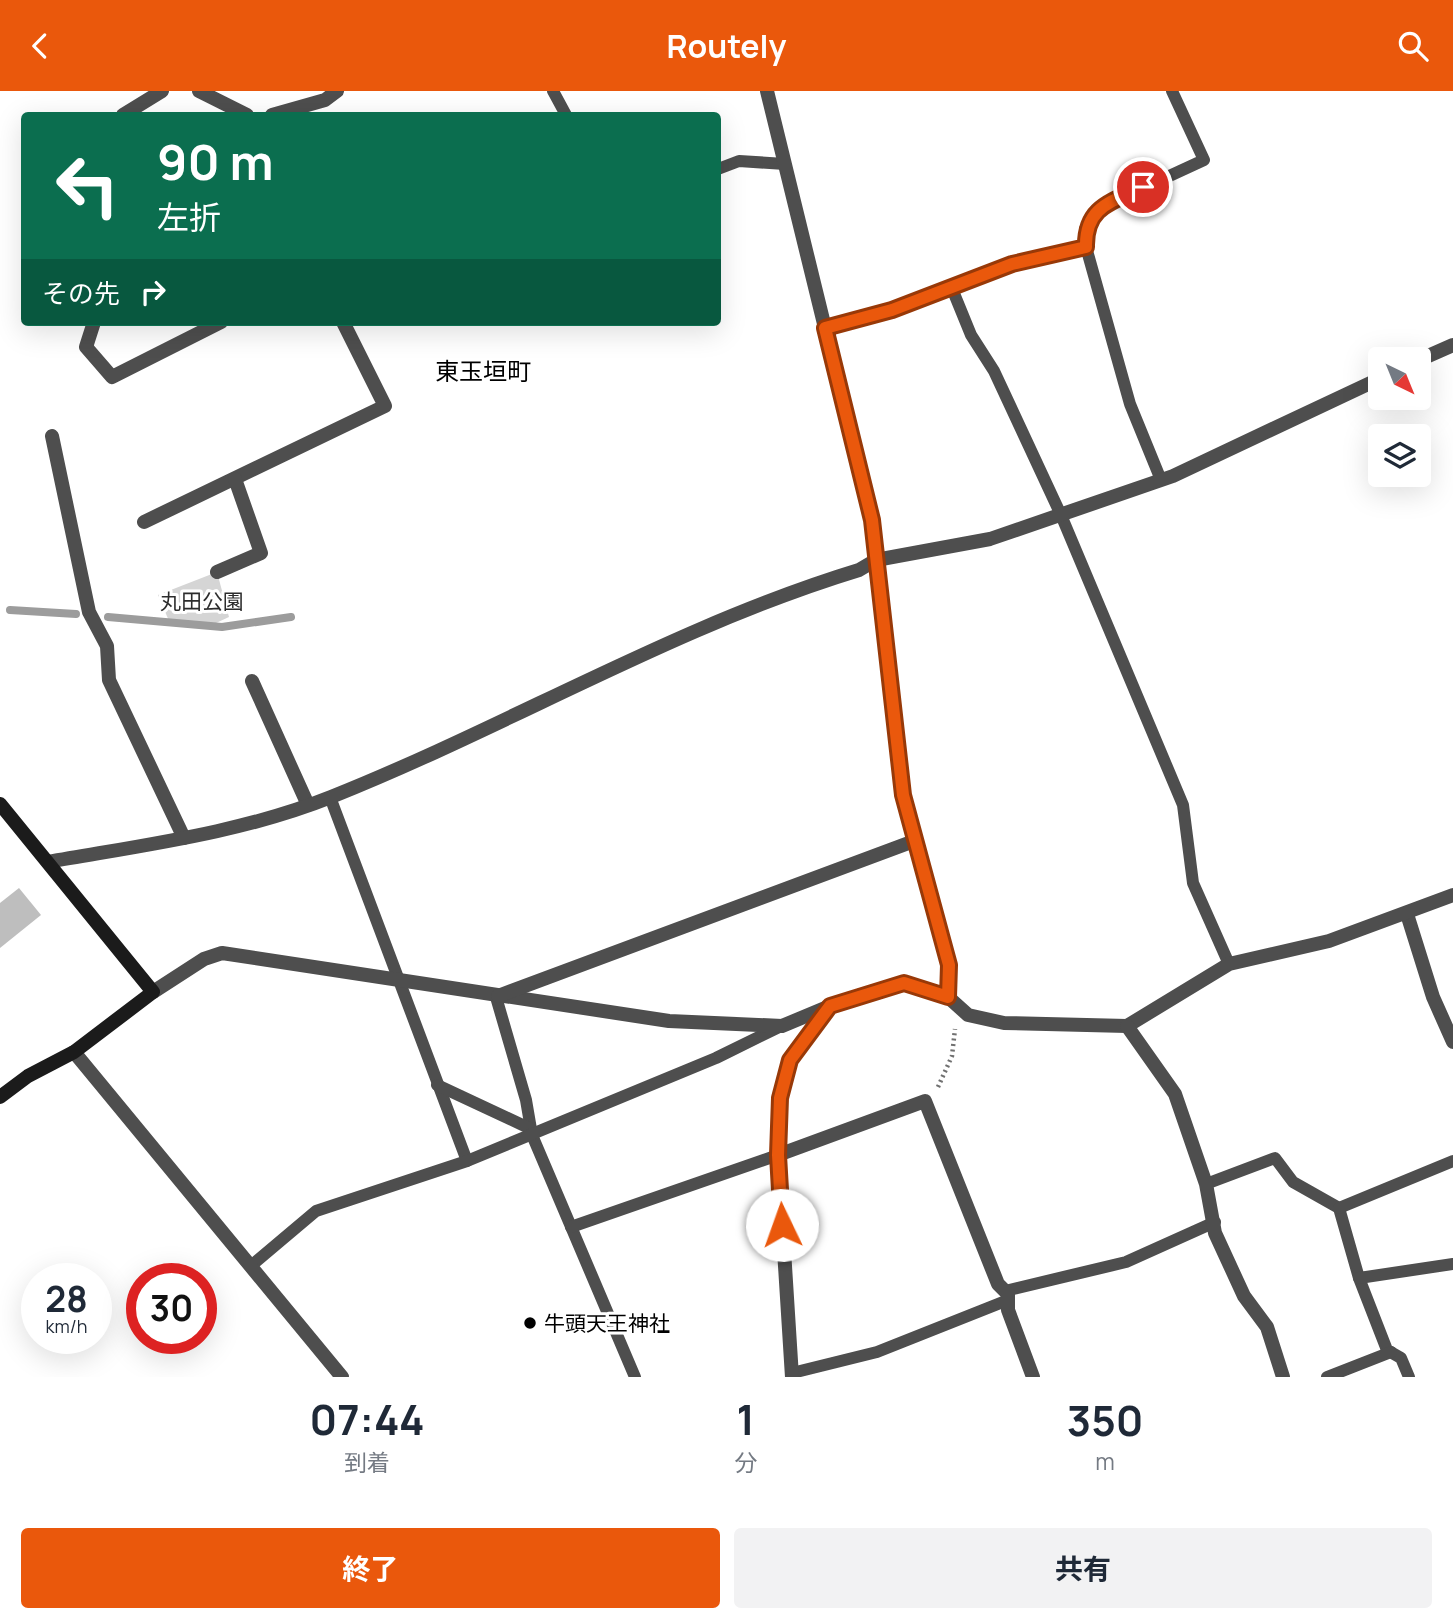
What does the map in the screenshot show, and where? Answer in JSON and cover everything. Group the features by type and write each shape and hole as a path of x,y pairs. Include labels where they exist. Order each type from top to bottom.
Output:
{"street":[{"path":"127,112 162,91"},
{"path":"200,91 241,112"},
{"path":"283,112 325,100 337,91"},
{"path":"766,91 872,520 901,782 914,841 949,965 948,997"},
{"path":"93,326 86,347 112,377 213,326"},
{"path":"144,522 385,406 345,326"},
{"path":"1432,354 1453,345"},
{"path":"48,862 184,838 247,824 308,805 492,726 702,626 859,570 876,560 990,539 1161,480 1368,384"},
{"path":"52,436 89,612 107,646 109,680 184,838"},
{"path":"217,572 261,553 235,479"},
{"path":"252,681 308,805"},
{"path":"0,804 153,992"},
{"path":"496,997 914,841"},
{"path":"0,1097 28,1076 74,1052 153,992 204,959 222,953 399,979 496,997 669,1021 782,1026 830,1006 904,983 948,997 968,1015 1004,1023 1127,1026 1229,964 1329,941 1453,895"},
{"path":"1406,914 1433,997 1453,1042"},
{"path":"792,1375 778,1155 780,1098 790,1060 830,1006"},
{"path":"1127,1026 1175,1094 1206,1184 1215,1233 1244,1296 1267,1327 1283,1377"},
{"path":"74,1052 342,1377"},
{"path":"778,1155 925,1101 998,1284 1006,1295 1007,1310 1033,1377"}],"lane":[{"path":"553,91 564,112"},
{"path":"1161,480 1130,404 1086,247 1085,229 1100,208 1204,160 1171,91"},
{"path":"721,168 739,161 785,164"},
{"path":"825,328 892,310 1012,264 1086,247"},
{"path":"951,286 971,335 994,371 1061,515 1183,806 1193,883 1229,964"},
{"path":"330,797 467,1161"},
{"path":"496,997 532,1132 635,1377"},
{"path":"252,1265 316,1211 467,1161 716,1058 782,1026"},
{"path":"438,1085 532,1132"},
{"path":"571,1227 778,1155"},
{"path":"1206,1184 1275,1158 1293,1182 1339,1208 1359,1279 1387,1350 1401,1357 1409,1377"},
{"path":"1339,1208 1453,1161"},
{"path":"792,1375 877,1352 1006,1295 1126,1262 1215,1223"},
{"path":"1359,1279 1453,1264"},
{"path":"1327,1377 1391,1352"}],"path":[{"path":"925,1101 943,1082 953,1055 956,1027 948,997"}],"green space":[{"name":"丸田公園","path":"217,572 229,617 216,623 169,621 158,595"}],"building":[{"path":"19,888 41,915 0,948 0,903"}],"waterway":[{"path":"10,610 76,614"},
{"path":"108,617 222,627 291,617"}],"place":[{"name":"牛頭天王神社","path":"530,1323"}],"district":[{"name":"東玉垣町","path":"483,370"}],"route":[{"path":"782,1225 778,1155 780,1098 790,1060 830,1006 904,983 948,997 949,965 903,795 883,637 872,520 825,328 892,310 1012,264 1086,247 1085,229 1100,208 1143,187"}]}
